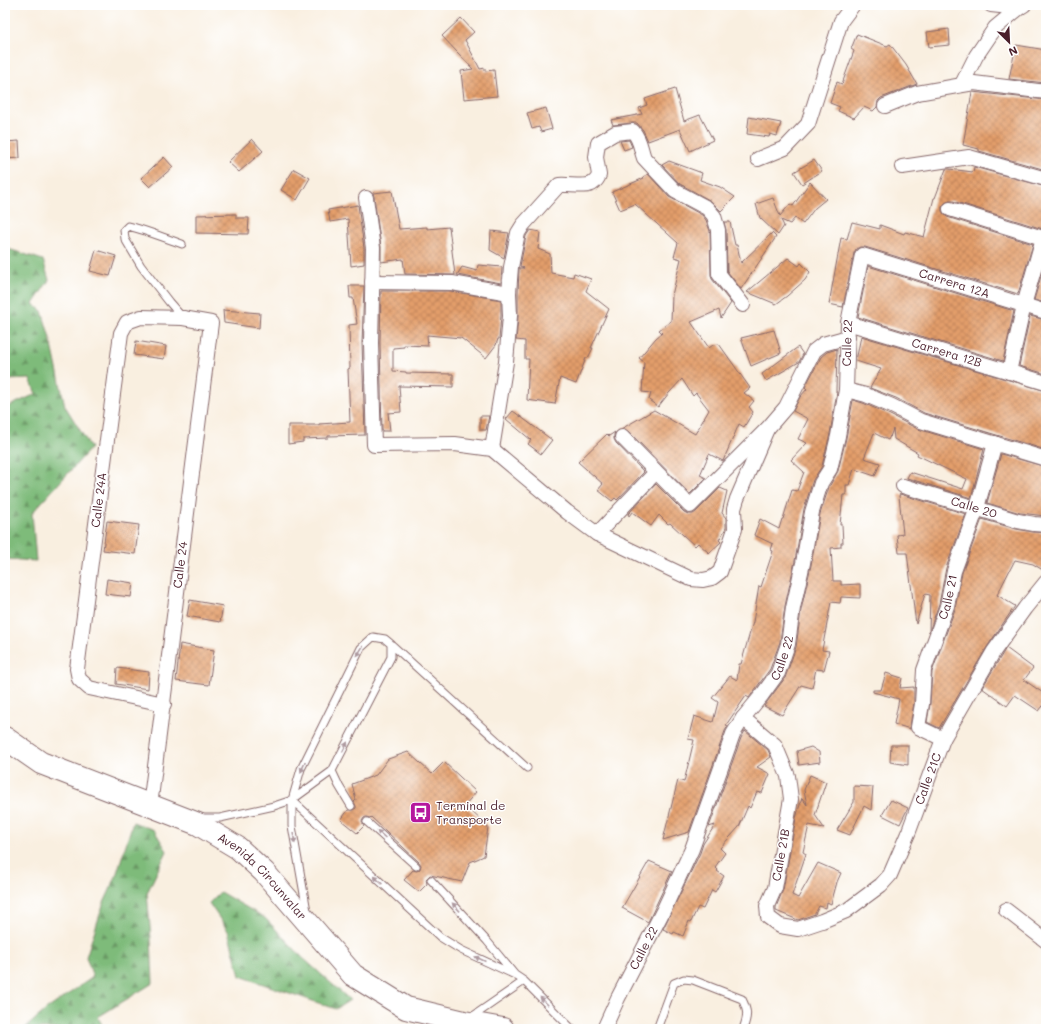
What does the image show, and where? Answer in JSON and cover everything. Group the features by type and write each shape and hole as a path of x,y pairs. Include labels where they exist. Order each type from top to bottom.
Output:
{"main road":[{"name":"Avenida Circunvalar","path":"5,738 41,763 198,824 238,848 264,872 353,975 406,1008 464,1022 503,1029"}],"street":[{"path":"758,159 785,148 808,124 841,21 853,5"},
{"path":"991,5 1021,7"},
{"path":"962,84 976,56 995,28 1021,7"},
{"path":"885,106 917,93 962,84 974,83 1046,92"},
{"path":"492,449 506,362 510,316 509,293 511,267 518,233 523,225 559,185 566,184 587,186 593,183 599,175 596,157 598,144 615,133 632,131 639,138 644,158 675,191 707,208 714,216 718,230 719,274 743,305"},
{"path":"902,167 969,157 1046,179"},
{"path":"366,198 373,248 371,343 374,445 455,444 492,449 567,512 597,534 691,579 703,580 712,578 720,572 735,529 734,509 736,499 767,429"},
{"path":"950,209 1044,239 1024,306 1009,372"},
{"name":"Carrera 12A","path":"862,255 1046,312"},
{"name":"Calle 22","path":"604,1029 692,849 733,734 743,718 762,696 778,673 788,644 793,608 804,563 812,512 822,483 830,469 838,436 846,390 848,323 862,255"},
{"path":"372,282 452,284 509,293"},
{"name":"Calle 24A","path":"164,704 88,688 79,679 76,669 120,333 127,322 141,317 183,318"},
{"name":"Calle 24","path":"150,806 211,323 183,318"},
{"name":"Carrera 12B","path":"848,323 1046,383"},
{"path":"622,438 690,506 767,429 786,407 814,351 823,344 848,338"},
{"path":"846,390 866,395 921,421 1046,459"},
{"name":"Calle 21","path":"942,739 918,727 922,704 924,670 947,606 954,571 976,508 995,443"},
{"path":"597,534 656,472"},
{"name":"Calle 20","path":"903,486 1018,520 1046,525"},
{"name":"Calle 21C","path":"780,926 798,929 846,911 880,885 890,874 908,831 942,739 994,651 1046,582"},
{"name":"Calle 21B","path":"743,718 775,745 788,776 791,799 775,888 767,906 768,917 780,926"},
{"path":"1006,910 1046,941"}],"lane":[{"path":"182,244 138,228 128,226 124,230 125,239 141,266 168,302 183,318"},
{"path":"308,922 292,826 292,800 301,769 361,648 372,637 385,639 391,644 527,768"},
{"path":"182,818 220,818 249,812 292,800 332,770 391,657 391,644"},
{"path":"332,770 339,786 351,806"},
{"path":"292,800 440,937 461,950 515,975 524,981 572,1029"},
{"path":"367,822 416,866"},
{"path":"431,880 487,941 515,975"},
{"path":"657,1029 674,983 684,979 693,980 742,999 746,1007 747,1019 743,1029"},
{"path":"464,1022 524,981"}],"green space":[{"path":"5,248 43,260 49,280 33,304 42,311 52,345 65,406 91,448 32,513 36,561 5,559 5,408 36,394 30,379 5,380"},
{"path":"133,822 154,830 167,851 147,893 153,983 98,1017 104,1029 24,1029 47,1009 93,977 86,957 103,905 115,879"},
{"path":"220,892 265,918 303,958 350,1000 336,1009 240,976 228,931 209,903"}],"building":[{"path":"461,18 474,32 465,40 480,69 485,68 485,71 494,70 497,96 464,99 461,71 473,69 442,36"},
{"path":"949,29 950,45 929,47 927,32"},
{"path":"857,34 887,46 890,44 906,65 917,84 881,98 878,101 877,107 873,111 864,107 854,118 838,111 840,107 830,103 837,82 842,84 854,51 851,49"},
{"path":"1016,45 1046,50 1046,83 1009,79"},
{"path":"675,89 684,121 700,115 713,140 690,151 680,129 648,141 643,130 637,123 613,125 611,120 642,114 639,108 647,105 645,99"},
{"path":"972,92 1046,100 1046,170 963,145"},
{"path":"546,108 552,129 541,132 539,127 532,129 527,113"},
{"path":"749,117 781,123 777,136 770,134 769,137 747,134"},
{"path":"252,139 263,151 239,172 228,162"},
{"path":"629,140 632,147 624,150 620,141"},
{"path":"19,141 20,158 5,159 5,142"},
{"path":"164,157 173,167 150,187 141,178"},
{"path":"814,160 822,171 802,184 794,172"},
{"path":"669,161 702,173 700,180 720,187 735,197 721,211 711,201 680,184 662,165"},
{"path":"974,167 1046,187 1046,230 953,201 945,203 942,207 942,211 947,217 1033,244 1018,294 865,247 860,247 856,249 854,253 843,307 829,304 841,238 847,239 852,222 880,229 880,225 904,234 905,232 924,237 934,198 946,169 973,172"},
{"path":"294,169 310,178 297,200 281,190"},
{"path":"648,174 669,197 702,215 706,220 710,231 712,279 731,303 721,318 719,310 691,322 709,348 713,345 719,344 750,388 744,393 754,401 749,407 753,412 744,427 739,424 723,461 709,454 700,475 706,478 690,494 628,431 621,429 654,410 695,434 709,410 696,393 693,396 682,379 658,407 649,400 651,393 642,392 644,362 639,358 662,333 659,330 671,321 672,295 681,259 674,257 678,243 635,204 620,210 612,192 644,178 643,177"},
{"path":"810,182 826,199 815,208 803,224 795,218 790,224 781,220 784,226 778,235 760,218 756,204 773,198 780,216 790,204 793,206"},
{"path":"392,191 399,229 449,227 455,275 405,274 403,259 381,262 381,247 373,193"},
{"path":"358,205 364,248 364,264 351,266 348,219 330,222 328,210"},
{"path":"236,214 236,218 249,218 248,234 196,233 196,215"},
{"path":"724,222 730,222 741,263 772,233 776,237 741,289 727,271 726,230"},
{"path":"530,230 540,232 538,249 550,254 551,273 573,277 574,273 591,279 586,291 609,309 591,348 593,348 588,358 586,358 576,384 560,378 555,404 527,400 529,359 525,359 525,341 516,340 519,268 524,268 520,266 526,236"},
{"path":"491,231 509,233 504,258 490,250"},
{"path":"96,250 116,256 110,276 90,271"},
{"path":"788,258 799,266 801,263 810,272 805,280 787,296 776,304 747,292"},
{"path":"1046,259 1046,303 1034,300"},
{"path":"478,265 502,267 501,283 457,275 462,267 477,271"},
{"path":"868,266 1014,311 1003,361 858,317"},
{"path":"349,286 364,286 362,343 365,435 328,436 328,438 303,439 303,442 288,444 288,425 319,425 350,422 348,369 350,368 349,325 357,324 353,298 350,298"},
{"path":"381,291 451,291 501,300 499,339 486,358 461,338 427,335 428,346 404,345 404,347 393,348 393,371 406,373 453,374 453,387 399,386 401,412 388,413 390,431 382,431 380,343"},
{"path":"223,310 260,313 259,328 224,323"},
{"path":"1030,316 1046,320 1046,374 1019,366"},
{"path":"774,330 781,353 751,366 741,338"},
{"path":"861,336 1046,391 1046,450 924,413 896,398 870,388 881,369 856,361"},
{"path":"136,341 166,346 164,359 134,355"},
{"path":"798,347 803,354 799,362 766,381 762,374"},
{"path":"837,349 837,392 830,434 822,466 813,480 804,509 785,606 780,642 770,669 749,698 746,696 726,725 728,726 689,832 663,840 678,780 684,782 694,740 688,739 694,716 713,722 718,702 712,698 730,676 737,680 739,664 741,664 753,622 759,586 761,587 773,551 771,550 773,544 754,535 760,519 779,529 792,490 797,491 804,472 791,460 807,443 798,439 808,419 793,411 800,397 807,389 805,387 821,357 827,352"},
{"path":"853,400 888,414 918,429 984,449 971,498 907,478 910,472 963,489 967,479 917,455 918,453 894,439 893,429 888,440 874,433 864,458 880,463 875,476 854,469 849,485 846,485 846,495 843,495 840,525 842,525 843,543 841,543 841,547 831,548 833,581 841,581 841,585 860,584 860,598 841,597 840,603 831,602 822,650 829,651 824,670 816,669 812,688 801,685 782,715 764,706 785,678 796,647 801,610 820,514 829,487 838,471"},
{"path":"513,411 552,440 541,454 528,444 531,440 506,419"},
{"path":"480,416 489,416 486,430 480,430"},
{"path":"615,432 614,439 616,443 644,472 617,500 615,498 612,501 598,490 603,484 578,462 607,434 609,436"},
{"path":"1001,454 1046,467 1046,516 1020,513 987,503"},
{"path":"656,484 684,512 688,514 693,514 696,512 720,488 727,491 722,513 726,518 726,528 719,540 721,542 709,553 698,543 695,546 659,515 651,526 632,512 629,516 628,514"},
{"path":"900,494 966,514 946,568 939,604 929,632 930,595 925,594 916,624 907,553 899,553 897,535 903,534"},
{"path":"982,519 1016,529 1046,533 1046,572 1033,564 1015,560 997,595 1015,606 987,647 939,728 927,722 932,672 955,609 962,573"},
{"path":"107,521 139,525 135,554 103,550"},
{"path":"107,579 133,583 131,597 105,594"},
{"path":"190,600 223,606 220,622 187,616"},
{"path":"180,644 214,650 209,685 176,681"},
{"path":"1006,648 1033,668 1024,680 1046,695 1046,702 1039,711 1015,695 1007,706 982,688"},
{"path":"117,668 149,672 148,689 116,684"},
{"path":"886,673 902,678 900,688 914,687 914,703 910,729 894,724 899,699 873,692 873,690 881,690"},
{"path":"745,731 768,750 771,757 757,767 770,774 762,793 757,792 750,808 748,806 739,827 720,848 725,853 715,867 718,870 717,871 724,876 715,892 712,890 703,909 698,907 691,922 689,921 683,936 674,932 673,934 663,929 703,844 715,825 709,827 741,738"},
{"path":"891,745 908,745 908,765 890,762"},
{"path":"811,747 819,752 820,762 799,765 797,751"},
{"path":"408,752 432,774 444,762 476,792 465,805 488,827 484,856 470,862 462,882 430,875 426,879 427,884 419,892 404,880 413,870 417,871 420,869 421,865 371,817 364,818 362,821 364,826 357,833 341,820 348,810 353,810 356,808 354,802 356,800 352,784 376,775 388,759"},
{"path":"810,775 826,782 815,815 824,828 809,825 803,852 806,854 792,895 798,898 818,863 841,873 831,904 827,902 826,908 819,906 815,914 798,920 776,911 776,907 783,890 796,818 802,798 807,805 804,790"},
{"path":"854,786 873,787 871,810 864,806 850,835 837,830 854,802"},
{"path":"891,800 908,808 900,824 882,815"},
{"path":"649,861 672,871 648,922 622,908"}],"place":[{"name":"Terminal de Transporte","path":"421,813"}]}
